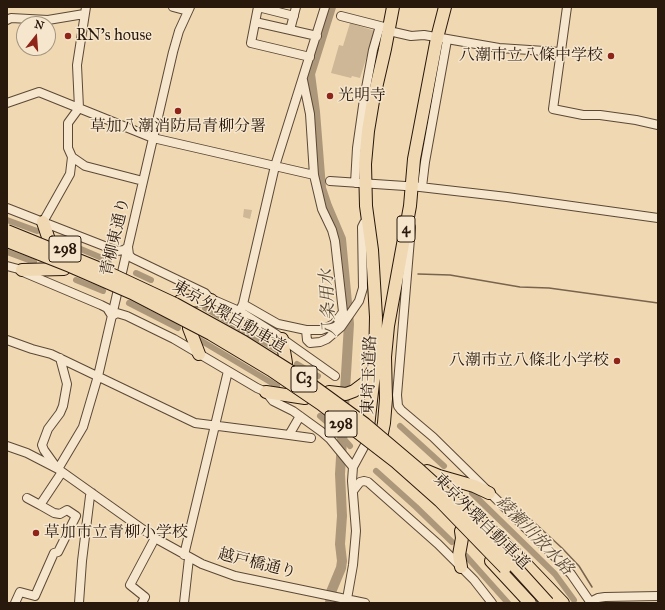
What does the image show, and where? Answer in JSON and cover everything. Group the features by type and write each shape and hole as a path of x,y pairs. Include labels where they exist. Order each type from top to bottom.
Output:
{"highway":[{"name":"東埼玉道路","path":"366,443 375,365 376,317 375,280 372,250 368,220 360,183 386,28 393,7"},
{"name":"東埼玉道路","path":"366,443 382,433 386,412 386,357 388,326 410,206 417,186 414,159 442,39 445,7"},
{"path":"43,222 50,243"},
{"name":"298","path":"7,227 50,243 180,301 237,332 329,392 382,433 466,505 563,603"},
{"name":"東京外環自動車道","path":"7,231 98,268 175,304 244,342 306,381 370,429 449,496 548,603"},
{"name":"東京外環自動車道","path":"7,241 90,274 159,307 239,350 304,391 357,430 440,501 537,603"},
{"name":"298","path":"7,246 117,292 190,328 264,370 366,443 418,488 530,603"},
{"path":"22,270 64,269"},
{"path":"180,301 211,300"},
{"path":"190,328 199,354"},
{"path":"282,339 286,363"},
{"path":"329,392 346,394 360,388 370,377 375,365"},
{"path":"266,392 305,398"},
{"path":"427,471 474,486 489,493"},
{"path":"461,531 462,538 459,555 461,567"},
{"name":"298","path":"529,568 557,603"}],"street":[{"path":"173,7 189,9"},
{"path":"294,16 258,7 251,43 310,57"},
{"path":"290,30 296,7"},
{"path":"241,308 275,166 325,7"},
{"path":"567,7 553,109 582,115 600,115 636,120 658,125"},
{"name":"青柳東通り","path":"40,505 83,427 98,376 174,46 189,9"},
{"path":"7,20 10,18 48,20 85,10 76,65 79,108 68,123 68,148 72,157 70,174 43,222"},
{"path":"341,16 411,36 418,35 519,50 560,52"},
{"path":"255,22 317,36"},
{"path":"7,208 117,251 128,248 129,255 132,258 205,293 211,300 241,308 278,324 306,330 321,330 326,328 334,324 343,312 335,241 332,230 322,209 314,176 310,114 303,80"},
{"path":"7,103 39,92 153,138 314,176"},
{"path":"72,157 85,166 143,181"},
{"path":"330,181 417,186 658,218"},
{"path":"410,206 411,233 397,401 401,410 433,437 556,558 571,574 590,602 605,596 658,596"},
{"path":"306,330 307,340 310,343 320,342 326,339 341,327 359,301 363,288 362,227 368,220"},
{"path":"7,266 22,270 23,272 101,305 107,308 112,316 117,314 126,316 174,339 266,392 274,401 293,411 315,426 330,439 353,467"},
{"path":"241,308 335,376"},
{"path":"7,340 51,354 195,423 311,438"},
{"path":"60,358 67,384 63,406 60,413 48,429 42,445 49,459 60,470"},
{"path":"184,603 187,556 214,425 228,371"},
{"path":"288,435 300,416"},
{"path":"347,599 351,581 356,531 353,467 366,443"},
{"name":"越戸橋通り","path":"7,446 42,460 60,470 155,538 216,570 235,576 365,603"},
{"path":"353,491 360,482 368,482 418,526 461,567 492,603"},
{"path":"79,603 82,561 90,496 92,493"},
{"path":"15,603 20,592 35,596 54,553 58,552 76,516 67,510 60,514 54,513 27,498"},
{"path":"142,603 145,596 130,584 155,538"}],"shaded area":[{"path":"350,23 375,31 360,78 352,76 351,78 331,73 339,45 343,46"},
{"path":"244,209 252,210 250,219 243,217"}],"waterway":[{"name":"八条用水","path":"330,603 331,592 341,568 342,561 340,544 342,516 340,474 349,324 341,239 321,188 315,112 310,74 331,7"},
{"name":"綾瀬川放水路","path":"7,220 37,231"},
{"name":"綾瀬川放水路","path":"62,241 109,261"},
{"name":"綾瀬川放水路","path":"7,252 34,262"},
{"name":"綾瀬川放水路","path":"136,273 151,280"},
{"path":"418,274 450,275 520,287 549,288 658,303"},
{"name":"綾瀬川放水路","path":"76,280 103,291"},
{"name":"綾瀬川放水路","path":"129,303 178,328"},
{"name":"綾瀬川放水路","path":"205,308 277,350"},
{"name":"綾瀬川放水路","path":"200,340 277,386"},
{"name":"綾瀬川放水路","path":"297,364 318,376"},
{"name":"綾瀬川放水路","path":"320,416 336,430 350,446"},
{"name":"綾瀬川放水路","path":"400,426 444,466"},
{"name":"綾瀬川放水路","path":"376,471 452,542"},
{"name":"綾瀬川放水路","path":"472,493 555,574 574,600"},
{"path":"525,514 579,566 592,587"},
{"name":"綾瀬川放水路","path":"466,556 508,603"}],"place":[{"name":"RN's house","path":"68,36"},
{"name":"八潮市立八條中学校","path":"611,56"},
{"name":"光明寺","path":"330,96"},
{"name":"草加八潮消防局青柳分署","path":"178,111"},
{"name":"八潮市立八條北小学校","path":"617,361"},
{"name":"草加市立青柳小学校","path":"36,533"}]}
